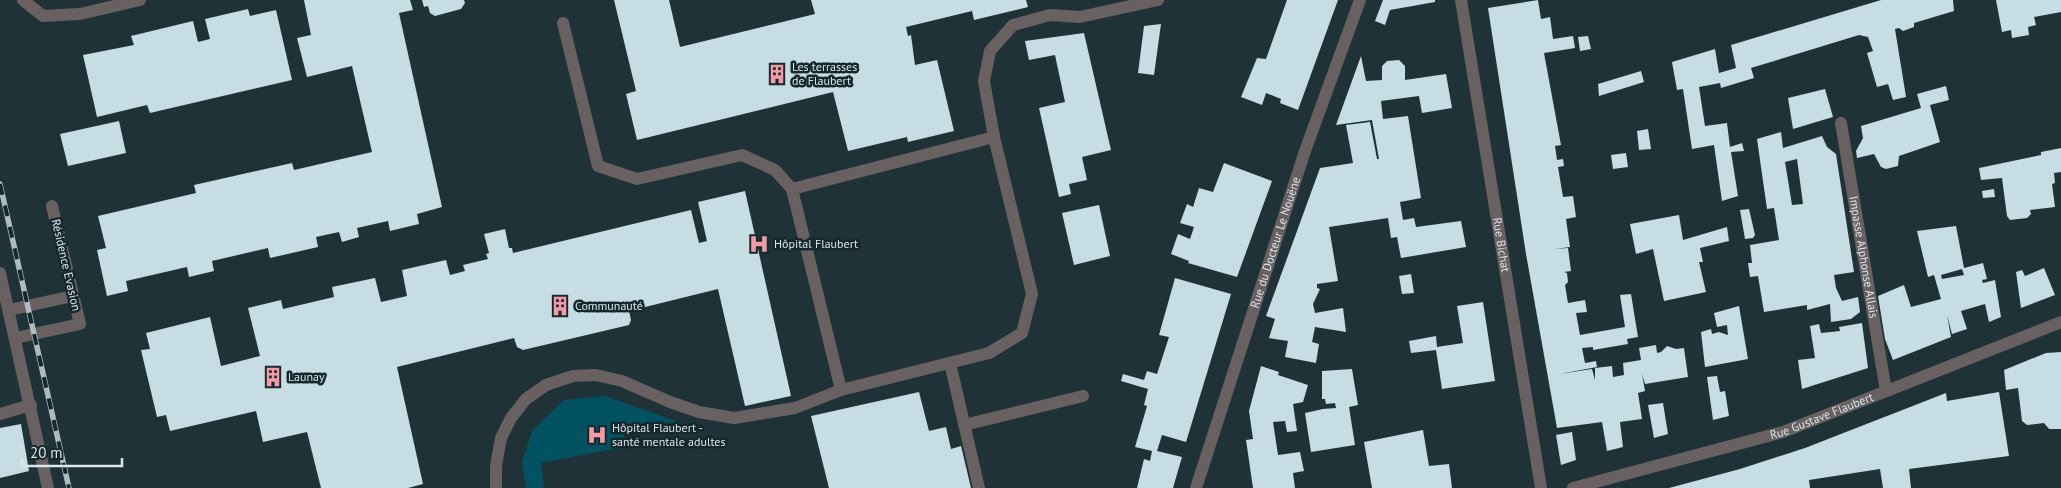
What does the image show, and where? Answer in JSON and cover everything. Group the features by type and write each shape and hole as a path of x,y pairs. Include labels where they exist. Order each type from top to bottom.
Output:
{"street":[{"path":"23,0 43,16 80,14 140,0"},
{"path":"496,488 496,466 501,438 511,418 526,398 546,385 573,376 596,375 622,381 670,402 699,412 734,418 795,408 841,390 990,353 1022,333 1032,294 994,137 984,81 990,51 1013,25 1050,15 1080,17 1158,0"},
{"name":"Rue du Docteur Le Nouëne","path":"1196,488 1305,151 1360,0"},
{"name":"Rue Bichat","path":"1461,0 1541,488"},
{"path":"563,23 598,166 637,178 742,155 775,170 792,189 841,390"},
{"name":"Impasse Alphonse Allais","path":"1841,123 1886,391"},
{"path":"792,189 994,137"},
{"name":"Résidence Evasion","path":"15,338 80,324 52,206"},
{"path":"0,273 48,488"},
{"path":"9,310 74,296"},
{"name":"Rue Gustave Flaubert","path":"1573,488 1783,432 2061,322"},
{"path":"950,363 979,488"},
{"path":"964,425 1083,396"},
{"path":"0,414 31,405"}],"shaded area":[{"path":"605,396 681,423 652,422 629,425 619,448 541,463 544,488 526,488 522,462 532,431 564,400"}],"building":[{"path":"304,0 410,0 413,10 399,13 442,207 417,214 419,224 390,231 388,221 357,228 359,237 342,242 339,232 316,237 318,247 270,258 268,248 212,261 214,271 189,277 187,267 126,281 128,291 107,296 97,250 106,248 98,216 196,193 194,185 292,163 294,170 372,152 352,66 307,77 297,38 311,35"},
{"path":"422,0 464,0 465,3 461,9 435,16 430,13 428,6 424,7"},
{"name":"Les terrasses de Flaubert","path":"614,0 669,0 680,47 815,14 811,0 1026,0 1028,7 974,20 972,11 906,27 908,36 911,35 915,65 937,60 954,131 908,142 907,137 848,151 833,92 637,140 626,94 636,91"},
{"path":"1287,0 1338,0 1298,110 1280,103 1281,99 1266,93 1262,105 1241,97 1257,58 1266,59"},
{"path":"1383,0 1435,0 1435,2 1390,10 1385,25 1375,21"},
{"path":"1538,0 1541,19 1550,17 1553,39 1573,36 1575,48 1544,53 1561,145 1555,146 1557,160 1563,159 1564,166 1558,167 1563,197 1573,196 1576,217 1566,219 1570,247 1555,249 1568,248 1571,271 1564,272 1567,273 1568,282 1565,285 1568,303 1585,300 1587,312 1576,313 1580,335 1625,327 1620,295 1631,294 1638,337 1627,339 1628,344 1593,350 1593,347 1582,348 1585,363 1596,361 1597,367 1560,374 1592,369 1595,380 1595,368 1612,366 1613,377 1624,375 1623,363 1641,360 1639,348 1656,345 1657,353 1667,346 1676,349 1684,348 1688,377 1645,384 1642,374 1645,391 1638,393 1642,419 1620,422 1623,447 1607,451 1602,422 1557,428 1526,254 1488,8"},
{"path":"1881,0 1953,0 1954,11 1914,23 1914,27 1903,31 1899,28 1895,29 1906,97 1893,100 1888,84 1877,87 1867,53 1873,51 1868,37 1859,35 1751,68 1754,78 1721,88 1720,83 1699,87 1705,126 1727,123 1730,147 1742,143 1744,151 1731,152 1738,196 1722,201 1714,145 1692,149 1683,89 1677,90 1672,62 1715,49 1719,73 1736,68 1731,45"},
{"path":"1996,0 2061,0 2061,12 2034,17 2036,25 2028,27 2029,35 2012,38 2011,30 2002,32"},
{"path":"248,9 250,16 276,10 292,80 150,113 147,105 97,117 83,55 134,45 131,36 193,21 198,42 210,39 205,19"},
{"path":"1161,24 1154,75 1138,73 1144,26"},
{"path":"1084,33 1111,150 1082,157 1087,180 1069,184 1071,194 1059,197 1039,108 1065,102 1055,55 1029,60 1025,41"},
{"path":"1588,36 1591,49 1580,51 1578,37"},
{"path":"1361,56 1366,81 1382,80 1382,66 1387,61 1399,60 1405,66 1405,80 1446,74 1452,108 1422,113 1419,96 1381,101 1383,119 1408,116 1421,198 1400,202 1403,220 1414,218 1416,227 1461,221 1466,247 1401,258 1397,237 1391,238 1388,218 1329,227 1338,281 1317,284 1317,288 1320,289 1313,304 1315,313 1343,308 1346,332 1315,327 1312,342 1319,344 1316,363 1285,357 1288,341 1269,338 1275,319 1266,316 1320,168 1353,163 1346,125 1370,122 1377,159 1379,159 1372,120 1336,125"},
{"path":"1641,71 1644,82 1599,96 1598,84"},
{"path":"1946,86 1949,100 1930,105 1940,142 1899,156 1898,166 1886,169 1881,167 1874,154 1857,158 1856,151 1863,138 1861,126 1921,108 1917,94"},
{"path":"1825,89 1833,117 1793,129 1788,98"},
{"path":"119,121 126,153 68,166 60,134"},
{"path":"1648,129 1651,149 1639,150 1637,131"},
{"path":"1781,132 1783,148 1822,136 1827,147 1836,154 1854,272 1834,275 1836,288 1842,301 1858,297 1860,312 1851,319 1831,322 1830,304 1807,310 1807,305 1764,312 1758,276 1750,277 1748,263 1752,263 1750,245 1779,240 1774,208 1767,209 1757,139","holes":["1797,159 1803,204 1792,205 1785,162"]},
{"path":"2061,148 2061,172 2054,173 2055,183 2052,184 2055,207 2030,210 2031,214 2027,218 2010,220 2007,216 2002,178 1981,180 1979,168 2041,155 2041,152"},
{"path":"1626,153 1628,167 1613,169 1611,155"},
{"path":"1224,163 1272,181 1237,277 1188,263 1189,261 1171,254 1178,234 1190,239 1194,227 1180,223 1187,204 1193,207 1199,188 1213,192"},
{"path":"1994,189 1995,197 1983,198 1982,191"},
{"path":"745,191 791,396 745,406 718,289 629,311 631,320 629,325 523,350 517,347 514,338 397,367 423,484 408,488 321,488 307,432 263,442 256,411 170,431 166,415 157,417 141,350 150,349 146,333 210,317 221,366 260,356 248,308 281,300 283,309 334,297 332,287 375,278 381,302 407,296 402,270 446,260 450,275 465,271 463,265 488,259 486,254 489,253 484,234 505,229 509,248 512,248 513,253 691,210 699,243 707,241 698,202"},
{"path":"1099,205 1110,256 1074,265 1062,213"},
{"path":"1749,209 1755,235 1753,238 1745,239 1740,210"},
{"path":"1679,215 1683,240 1727,227 1729,241 1700,248 1703,262 1699,262 1706,292 1664,301 1653,249 1636,254 1630,224"},
{"path":"1956,226 1964,268 1983,263 1987,279 1982,280 1983,283 1995,280 2001,317 1989,322 1985,304 1961,311 1967,329 1952,334 1947,315 1951,337 1893,360 1885,339 1878,296 1904,285 1911,307 1941,299 1934,275 1928,277 1917,231","holes":["1962,269 1964,275 1942,279 1941,275"]},
{"path":"2044,268 2055,295 2021,308 2016,272 2022,270 2025,276"},
{"path":"1411,274 1414,293 1402,294 1399,276"},
{"path":"1175,278 1231,294 1186,442 1162,435 1157,451 1182,457 1173,488 1137,488 1144,459 1150,461 1152,451 1135,447 1147,406 1144,405 1148,389 1121,381 1123,374 1144,380 1147,371 1157,374 1169,337 1159,335"},
{"path":"1483,302 1495,381 1442,389 1436,350 1411,353 1409,341 1436,336 1437,347 1463,343 1457,306"},
{"path":"1739,306 1748,359 1705,367 1701,332 1711,329 1712,334 1719,332 1728,335 1727,325 1717,327 1714,313"},
{"path":"1862,323 1868,368 1802,389 1798,360 1815,358 1810,326 1819,324 1821,333 1840,331 1839,327"},
{"path":"2061,352 2061,429 2049,429 2044,423 2027,425 2022,421 2018,388 2006,390 2004,370 2046,353"},
{"path":"1261,366 1279,372 1278,375 1308,385 1303,402 1293,404 1297,431 1287,432 1285,421 1273,422 1278,455 1300,452 1304,471 1293,473 1295,488 1253,488 1246,440 1253,439 1249,411"},
{"path":"1352,369 1358,405 1349,407 1355,445 1311,452 1305,413 1336,408 1335,403 1326,404 1325,399 1322,399 1322,371"},
{"path":"1717,376 1720,392 1725,391 1729,416 1713,420 1707,377"},
{"path":"919,392 929,431 946,427 951,449 961,446 971,488 829,488 811,416"},
{"path":"1999,392 2009,456 1909,469 1911,488 1883,488 1880,469 1809,480 1810,488 1669,488 1740,469 1805,448 1946,393 1947,401"},
{"path":"1663,403 1668,434 1654,438 1648,405"},
{"path":"21,424 29,471 0,478 0,428"},
{"path":"1423,430 1429,466 1449,464 1452,488 1372,488 1364,442"},
{"path":"1572,432 1576,460 1561,465 1556,435"}],"railway":[{"path":"0,184 69,488"}],"place":[{"name":"Les terrasses de Flaubert","path":"777,74"},
{"name":"Hôpital Flaubert","path":"759,244"},
{"name":"Communauté","path":"560,306"},
{"name":"Launay","path":"273,377"},
{"name":"Hôpital Flaubert - santé mentale adultes","path":"597,435"}]}
